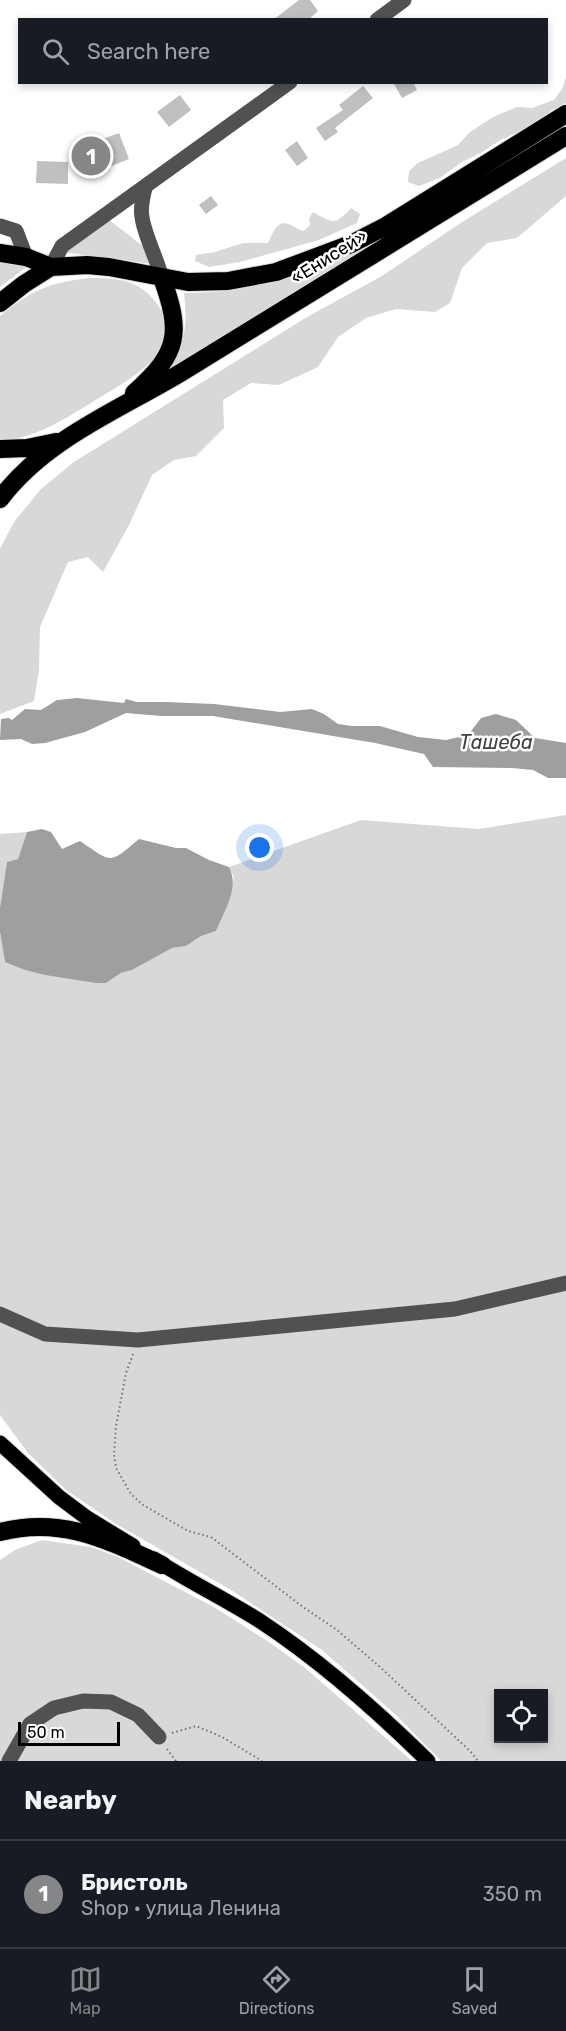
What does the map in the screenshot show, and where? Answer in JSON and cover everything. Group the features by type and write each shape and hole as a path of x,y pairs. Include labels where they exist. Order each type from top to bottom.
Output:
{"highway":[{"name":"«Енисей»","path":"0,303 51,267 87,265 109,267 188,282 228,281 276,272 351,244 386,226 566,114"},
{"name":"«Енисей»","path":"0,499 32,464 61,441 164,383 566,136"},
{"path":"0,253 26,257 51,267"},
{"name":"«Енисей»","path":"113,412 148,379 170,350 174,337 174,315 162,278"},
{"name":"«Енисей»","path":"0,449 27,448 61,441"},
{"path":"0,1532 42,1526 80,1531 108,1540 162,1565"}],"main road":[{"path":"0,1443 59,1497 87,1518 162,1565 222,1598 295,1646 383,1717 428,1761"}],"street":[{"path":"380,18 404,0"},
{"path":"51,267 62,246 287,84"},
{"path":"145,188 141,203 142,219 162,278"},
{"path":"0,226 16,231 26,257"},
{"path":"0,1314 45,1334 138,1340 455,1309 566,1283"},
{"path":"9,1761 30,1724 54,1708 83,1701 111,1702 138,1714 159,1737"}],"path":[{"path":"138,1340 126,1373 116,1426 116,1468 131,1494 143,1505 188,1531 211,1537 303,1607 338,1630 380,1666 478,1761"},
{"path":"159,1737 196,1726 222,1737 262,1761"}],"shaded area":[{"path":"566,77 566,103 552,110 535,124 462,162 440,178 419,186 408,182 409,171 418,163 458,145 470,132 493,117 517,107 532,108 554,100 562,89"},
{"path":"566,158 566,196 517,238 487,243 462,268 450,303 435,312 396,309 366,318 338,337 318,367 279,385 251,383 223,400 224,428 196,456 174,460 152,475 129,525 103,572 88,557 68,562 40,627 39,670 34,701 0,714 0,549 14,522 41,489 74,462 307,317 382,276 459,224"},
{"path":"351,208 360,214 357,223 319,240 240,262 209,267 195,261 196,255 243,243 268,243 276,228 282,223 304,231 310,225 309,219 313,212 334,221 341,218"},
{"path":"108,219 144,247 152,264 62,252"},
{"path":"405,227 162,375 176,354 183,337 184,293 245,288 299,274 351,253"},
{"path":"0,263 29,265 0,287"},
{"path":"89,278 119,280 143,289 157,304 165,320 166,335 161,348 140,372 64,419 40,431 0,441 0,316 41,289 62,282"},
{"path":"566,815 566,1761 441,1761 395,1714 322,1650 231,1590 116,1524 66,1490 28,1453 0,1415 0,932 5,962 75,979 106,983 121,973 132,970 172,948 186,946 201,936 216,931 234,877 229,867 361,820 479,829"},
{"path":"27,832 18,859 7,862 0,908 0,834"},
{"path":"42,1540 91,1547 118,1557 214,1607 304,1667 412,1761 0,1761 0,1560 15,1550"}],"water":[{"name":"Ташеба","path":"77,698 124,703 126,699 137,702 214,704 280,712 312,709 338,724 380,726 418,737 446,740 468,735 481,718 496,714 516,720 535,738 566,743 566,778 548,778 533,770 512,768 433,767 424,754 375,743 213,716 126,713 85,732 45,743 32,744 21,739 0,740 1,719 12,720 25,709 41,710 57,700"},
{"path":"42,829 51,832 62,849 80,841 99,854 110,858 115,857 139,839 176,848 186,848 229,867 233,883 232,891 216,931 201,936 186,946 172,948 132,970 121,973 106,983 45,975 5,962 0,932 0,908 7,862 18,859 27,832"}],"building":[{"path":"299,0 310,0 318,11 310,18 276,18"},
{"path":"394,84 414,84 417,90 402,98"},
{"path":"363,86 373,98 335,128 338,132 325,141 316,128 343,110 339,105"},
{"path":"180,95 191,110 169,127 157,112"},
{"path":"119,133 129,159 84,177 73,150"},
{"path":"297,141 308,158 297,166 285,150"},
{"path":"37,161 68,162 68,184 36,183"},
{"path":"211,196 218,205 206,214 199,205"}],"place":[{"name":"Бристоль","path":"91,156"}]}
